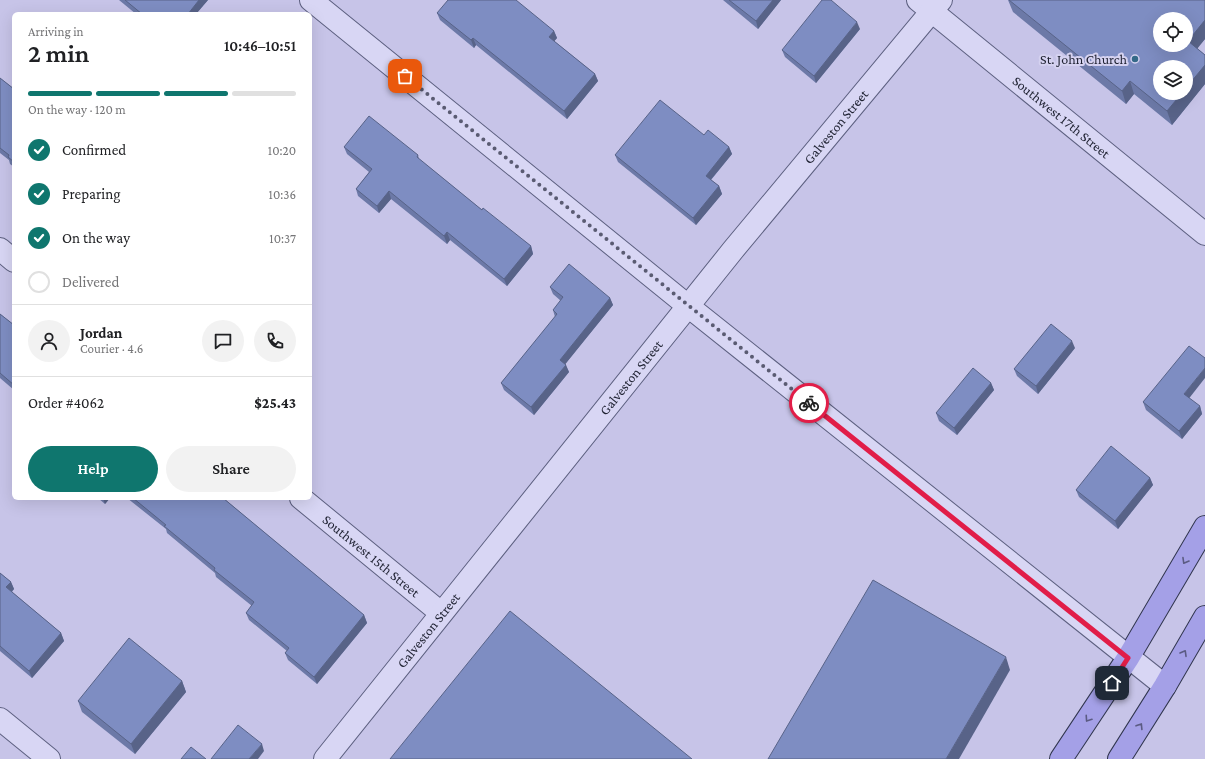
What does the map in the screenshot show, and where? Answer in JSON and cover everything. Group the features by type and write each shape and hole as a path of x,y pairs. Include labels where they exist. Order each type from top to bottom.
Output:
{"main road":[{"path":"1062,759 1128,658 1205,527"},
{"path":"1119,759 1165,686 1205,617"}],"street":[{"path":"311,0 688,306 1165,686"},
{"name":"Galveston Street","path":"324,759 930,4"},
{"name":"Southwest 17th Street","path":"930,4 1205,234"},
{"path":"0,249 12,259"},
{"name":"Southwest 15th Street","path":"303,500 441,613"},
{"path":"0,719 49,759"}],"building":[{"path":"125,0 199,0 190,12 140,12"},
{"path":"448,0 516,0 554,31 549,37 595,74 564,111 473,38 471,40 437,13"},
{"path":"729,0 773,0 756,21"},
{"path":"822,0 831,0 857,22 814,76 782,50"},
{"name":"St. John Church","path":"1009,0 1205,0 1205,20 1193,35 1193,12 1153,12 1153,52 1193,52 1193,45 1205,55 1205,65 1193,80 1193,60 1153,60 1153,100 1130,81 1122,91"},
{"path":"0,78 12,87 12,160 8,157 9,155 0,148"},
{"path":"660,100 704,135 708,130 729,147 706,176 719,186 693,218 615,155"},
{"name":"St. John Church","path":"1153,100 1176,100 1167,111"},
{"path":"369,116 418,155 417,157 482,210 483,208 531,246 504,279 447,232 444,236 389,191 377,206 356,189 372,169 344,147"},
{"path":"569,264 610,298 560,360 566,365 531,407 501,383 557,314 553,310 563,297 550,287"},
{"path":"0,314 12,323 12,383 0,373"},
{"path":"1051,324 1072,341 1036,386 1014,369"},
{"path":"1189,346 1205,358 1205,368 1184,394 1200,406 1179,431 1143,402"},
{"path":"973,368 991,383 954,428 936,413"},
{"path":"1111,446 1150,478 1115,521 1076,490"},
{"path":"135,500 225,500 364,615 314,677 285,653 289,648 246,613 254,602 214,570 215,568 164,526 166,525"},
{"path":"0,573 11,582 6,587 61,633 29,671 0,646"},
{"path":"873,580 1006,657 946,759 768,759"},
{"path":"510,611 692,759 390,759"},
{"path":"129,638 182,681 131,744 78,701"},
{"path":"238,725 262,744 249,759 211,759"},
{"path":"191,747 206,759 181,759"}],"way so far":[{"path":"405,76 809,403"}],"place":[{"name":"St. John Church","path":"1135,59"}],"route":[{"path":"809,403 1128,658 1112,683"}]}
